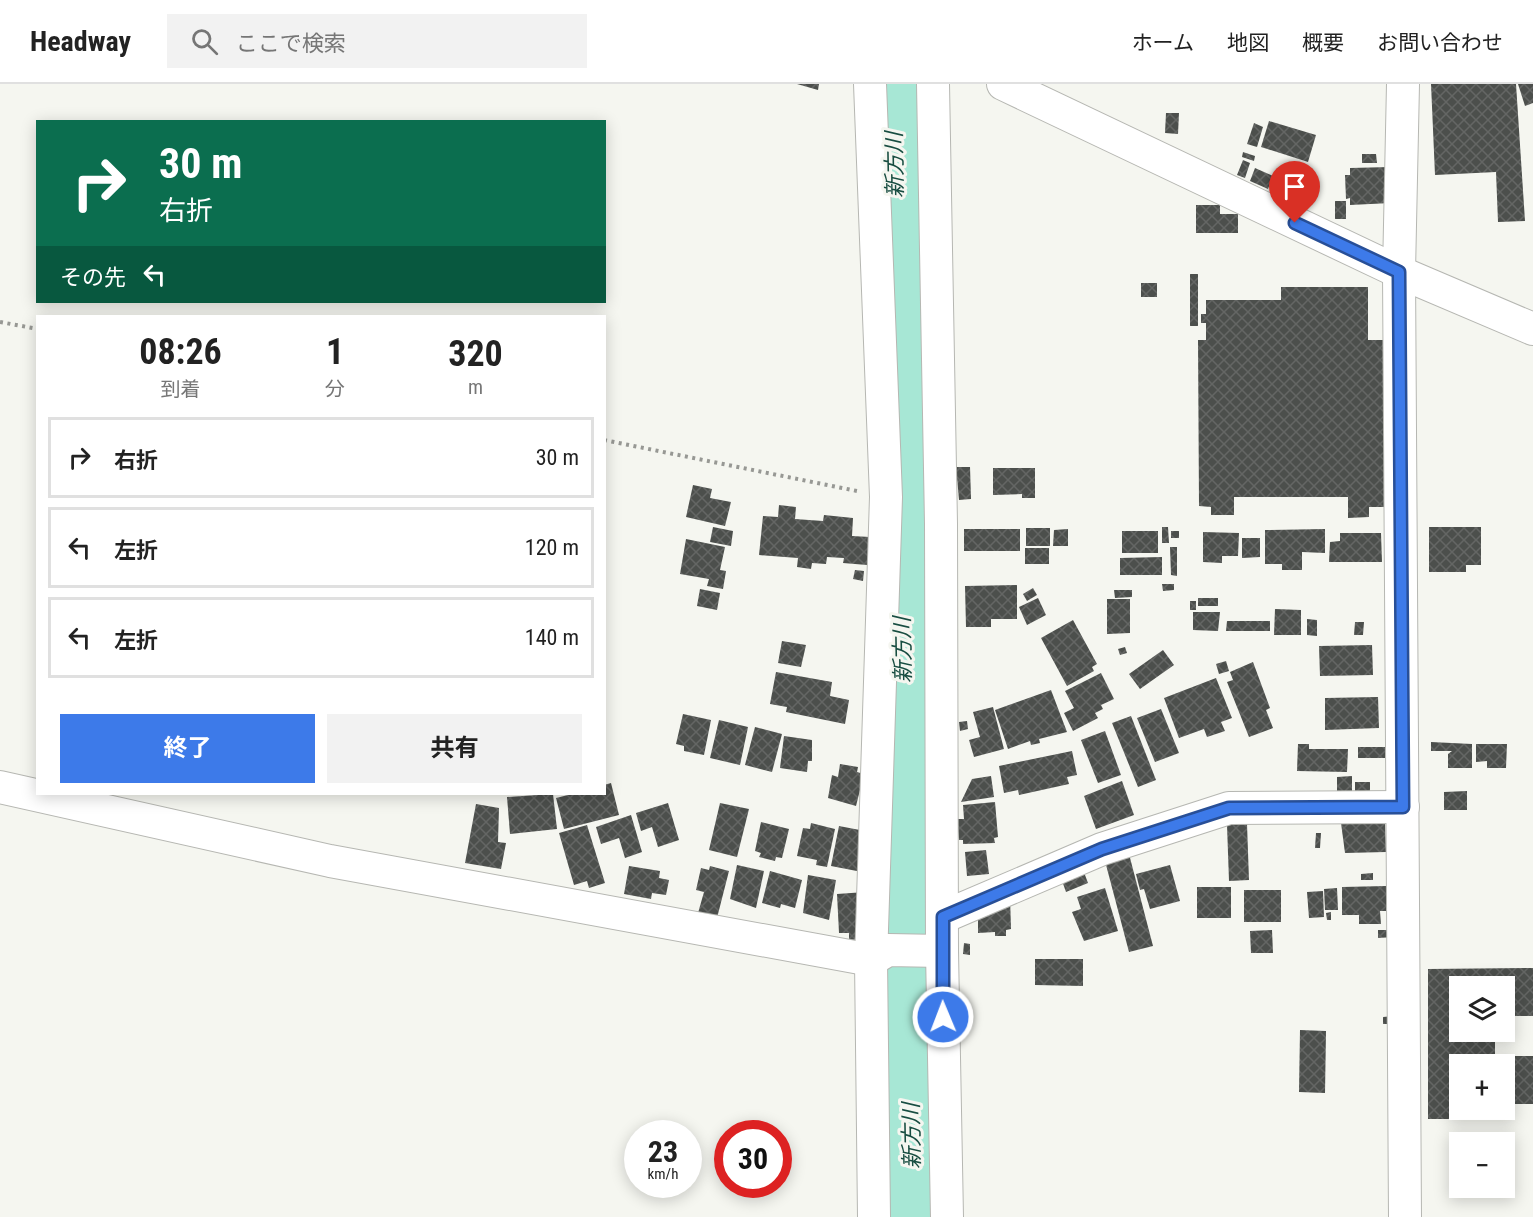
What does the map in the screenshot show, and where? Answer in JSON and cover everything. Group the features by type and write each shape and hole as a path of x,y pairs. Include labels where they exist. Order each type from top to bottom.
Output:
{"street":[{"path":"870,84 886,497 874,1217"},
{"path":"933,84 941,524 943,917 936,950 948,1217"},
{"path":"1003,84 1399,272 1533,329"},
{"path":"1403,84 1399,272 1405,1217"},
{"path":"0,787 330,861 879,955 936,950"},
{"path":"943,917 1102,849 1229,808 1403,807"}],"path":[{"path":"0,322 36,329"},
{"path":"606,440 886,497"}],"building":[{"path":"797,84 819,84 818,90"},
{"path":"1431,84 1516,84 1525,221 1498,222 1496,172 1435,175"},
{"path":"1518,84 1533,84 1533,103 1525,106"},
{"path":"1166,113 1179,113 1178,134 1165,133"},
{"path":"1269,121 1316,135 1308,162 1261,147"},
{"path":"1254,123 1263,127 1257,147 1247,144"},
{"path":"1243,152 1255,156 1254,161 1242,157"},
{"path":"1362,154 1376,154 1377,163 1362,163"},
{"path":"1243,160 1250,163 1245,178 1237,175"},
{"path":"1390,167 1391,203 1350,205 1350,198 1346,199 1345,175 1350,175 1350,168"},
{"path":"1255,168 1273,176 1268,189 1250,181"},
{"path":"1335,201 1346,201 1346,219 1335,219"},
{"path":"1196,205 1220,205 1220,214 1238,214 1238,233 1196,233"},
{"path":"1190,274 1198,274 1198,326 1190,326"},
{"path":"1141,283 1157,283 1157,297 1141,297"},
{"path":"1281,287 1368,287 1368,340 1384,340 1384,507 1369,507 1369,517 1348,518 1348,497 1234,497 1234,515 1211,515 1211,507 1199,506 1198,340 1206,340 1206,323 1201,323 1201,314 1206,314 1206,300 1281,300"},
{"path":"956,467 970,467 971,499 959,500"},
{"path":"993,468 1035,468 1035,498 1022,498 1022,494 993,495"},
{"path":"693,485 712,489 710,498 731,502 725,526 686,517"},
{"path":"779,505 796,507 795,519 823,521 824,515 853,518 852,536 870,537 867,565 843,563 844,558 827,557 826,564 812,563 811,569 797,567 798,558 759,555 763,516 778,517"},
{"path":"713,527 733,531 731,546 710,542"},
{"path":"1162,527 1168,527 1169,543 1162,543"},
{"path":"1429,527 1481,527 1481,565 1466,565 1466,572 1429,572"},
{"path":"1026,528 1050,528 1050,546 1026,546"},
{"path":"964,529 1020,529 1020,551 964,551"},
{"path":"1068,529 1068,546 1053,546 1054,530"},
{"path":"1325,529 1325,553 1302,552 1302,570 1282,570 1282,564 1265,564 1265,530"},
{"path":"1122,531 1158,531 1158,553 1122,553"},
{"path":"1171,531 1179,531 1179,538 1171,538"},
{"path":"1203,532 1239,533 1238,556 1222,556 1222,563 1203,562"},
{"path":"1340,533 1381,533 1382,562 1329,562 1330,542 1340,541"},
{"path":"1242,538 1260,538 1260,557 1242,558"},
{"path":"686,539 725,547 720,570 726,571 723,589 707,586 709,579 680,574"},
{"path":"1170,547 1177,547 1177,576 1171,575"},
{"path":"1025,548 1049,548 1049,564 1025,564"},
{"path":"1162,557 1162,575 1120,575 1120,558"},
{"path":"855,570 864,571 863,581 853,579"},
{"path":"1162,584 1174,584 1174,590 1163,591"},
{"path":"1017,585 1017,619 991,619 991,627 966,627 965,586"},
{"path":"1033,588 1037,595 1027,601 1023,594"},
{"path":"700,589 720,593 717,610 697,606"},
{"path":"1114,590 1132,590 1132,597 1115,598"},
{"path":"1038,598 1046,615 1027,625 1019,607"},
{"path":"1198,598 1218,598 1218,606 1198,606"},
{"path":"1107,599 1130,599 1130,633 1107,634"},
{"path":"1190,601 1196,601 1196,610 1190,610"},
{"path":"1275,609 1301,610 1301,635 1274,635"},
{"path":"1193,612 1220,612 1218,631 1193,630"},
{"path":"1307,619 1317,620 1317,636 1307,635"},
{"path":"1073,620 1097,664 1092,667 1094,671 1067,686 1041,638"},
{"path":"1227,621 1270,621 1270,631 1226,631"},
{"path":"1355,622 1364,622 1363,635 1354,635"},
{"path":"782,641 806,645 801,667 778,663"},
{"path":"1372,645 1373,675 1320,676 1319,646"},
{"path":"1125,647 1127,653 1120,655 1118,649"},
{"path":"1163,650 1174,665 1140,689 1129,674"},
{"path":"1226,661 1229,671 1219,674 1216,664"},
{"path":"1253,662 1270,708 1266,710 1273,728 1249,737 1227,682 1233,680 1230,672"},
{"path":"776,672 832,682 830,696 849,700 845,724 786,712 787,707 770,704"},
{"path":"1101,673 1114,699 1101,705 1103,709 1095,713 1098,718 1073,731 1064,713 1074,708 1065,691"},
{"path":"1216,678 1232,718 1221,722 1225,731 1207,737 1204,729 1179,738 1164,698"},
{"path":"1051,690 1067,732 1039,739 1040,743 1031,745 1030,741 1008,749 995,710"},
{"path":"1378,697 1379,728 1325,730 1325,698"},
{"path":"993,707 1004,749 974,757 969,740 980,737 973,712"},
{"path":"1161,709 1179,753 1155,762 1137,718"},
{"path":"683,714 711,720 704,755 684,751 684,746 676,744"},
{"path":"1131,716 1156,780 1138,787 1112,723"},
{"path":"719,720 748,727 740,765 710,758"},
{"path":"967,721 968,729 960,731 959,722"},
{"path":"755,727 782,734 772,772 745,765"},
{"path":"1105,731 1121,775 1098,783 1081,740"},
{"path":"784,736 812,740 812,761 808,761 807,772 780,768"},
{"path":"1431,742 1472,744 1472,768 1448,768 1448,754 1452,751 1431,751"},
{"path":"1298,744 1309,744 1309,749 1348,749 1347,772 1297,771"},
{"path":"1476,744 1507,744 1506,768 1487,768 1487,761 1476,762"},
{"path":"1358,747 1385,747 1385,758 1358,758"},
{"path":"1072,751 1077,775 1067,777 1069,784 1019,795 1018,790 1004,793 999,766"},
{"path":"840,764 858,767 857,772 864,774 856,806 828,798 832,775 838,777"},
{"path":"991,776 994,797 961,802 972,779"},
{"path":"1352,776 1352,795 1337,795 1337,777"},
{"path":"1122,781 1134,815 1096,829 1084,796"},
{"path":"1355,782 1370,782 1370,794 1355,794"},
{"path":"611,783 619,815 564,829 556,798 568,795 606,795 606,784"},
{"path":"1467,791 1467,810 1444,810 1444,792"},
{"path":"553,795 557,829 510,834 507,797"},
{"path":"995,802 998,837 994,838 995,843 963,844 963,840 959,840 957,819 964,819 963,805"},
{"path":"668,803 679,840 658,847 652,827 641,831 636,813"},
{"path":"720,803 749,809 737,857 709,850"},
{"path":"476,804 499,808 498,842 506,843 501,869 465,863"},
{"path":"631,815 642,852 625,858 619,838 601,844 596,827"},
{"path":"761,822 789,829 782,858 776,857 775,861 759,857 761,853 755,851"},
{"path":"1385,822 1386,852 1345,853 1341,823"},
{"path":"811,823 835,829 827,867 816,865 817,860 797,856 803,828 810,829"},
{"path":"1247,824 1249,880 1229,881 1227,825"},
{"path":"587,825 605,883 589,888 587,881 574,885 559,833"},
{"path":"839,826 865,831 862,872 831,866"},
{"path":"1316,833 1321,833 1320,848 1315,848"},
{"path":"986,850 989,874 967,876 965,852"},
{"path":"1129,854 1153,946 1129,952 1105,861"},
{"path":"737,865 764,871 756,908 730,899"},
{"path":"1170,865 1180,901 1150,909 1144,889 1140,890 1136,874"},
{"path":"629,866 660,871 659,878 669,880 666,895 652,893 651,899 624,894"},
{"path":"710,866 729,871 717,918 698,913 704,892 696,890 701,868 709,870"},
{"path":"1082,867 1088,883 1066,892 1060,875"},
{"path":"770,871 802,880 795,908 781,904 780,908 762,903"},
{"path":"1373,873 1373,880 1361,880 1361,874"},
{"path":"808,875 836,880 829,920 803,913"},
{"path":"1386,886 1386,911 1380,911 1381,924 1359,924 1359,915 1342,915 1342,887"},
{"path":"1197,887 1231,887 1231,918 1197,918"},
{"path":"1105,888 1118,931 1084,941 1072,912 1081,909 1077,897"},
{"path":"1337,888 1338,910 1325,910 1324,889"},
{"path":"1244,890 1281,890 1281,922 1244,922"},
{"path":"1323,891 1324,917 1309,918 1307,892"},
{"path":"865,892 868,939 849,940 849,933 839,933 837,894"},
{"path":"1010,896 1011,929 1006,930 1006,936 995,936 995,932 978,933 978,912"},
{"path":"1331,912 1331,920 1327,920 1326,913"},
{"path":"1272,930 1273,953 1251,953 1250,931"},
{"path":"1378,930 1394,930 1394,937 1378,938"},
{"path":"964,943 970,944 970,955 963,954"},
{"path":"1035,959 1083,959 1083,986 1035,985"},
{"path":"1533,968 1533,1016 1515,1016 1515,976 1449,976 1449,1042 1495,1042 1495,1054 1449,1054 1449,1119 1428,1119 1428,969"},
{"path":"1394,1016 1394,1024 1383,1024 1383,1017"},
{"path":"1300,1030 1326,1031 1325,1093 1299,1092"},
{"path":"1515,1056 1533,1056 1533,1104 1515,1104"}],"waterway":[{"name":"新方川","path":"893,84 911,984 912,1217"}],"route":[{"path":"943,1017 943,917 1102,849 1229,808 1403,807 1399,272 1295,223"}]}
